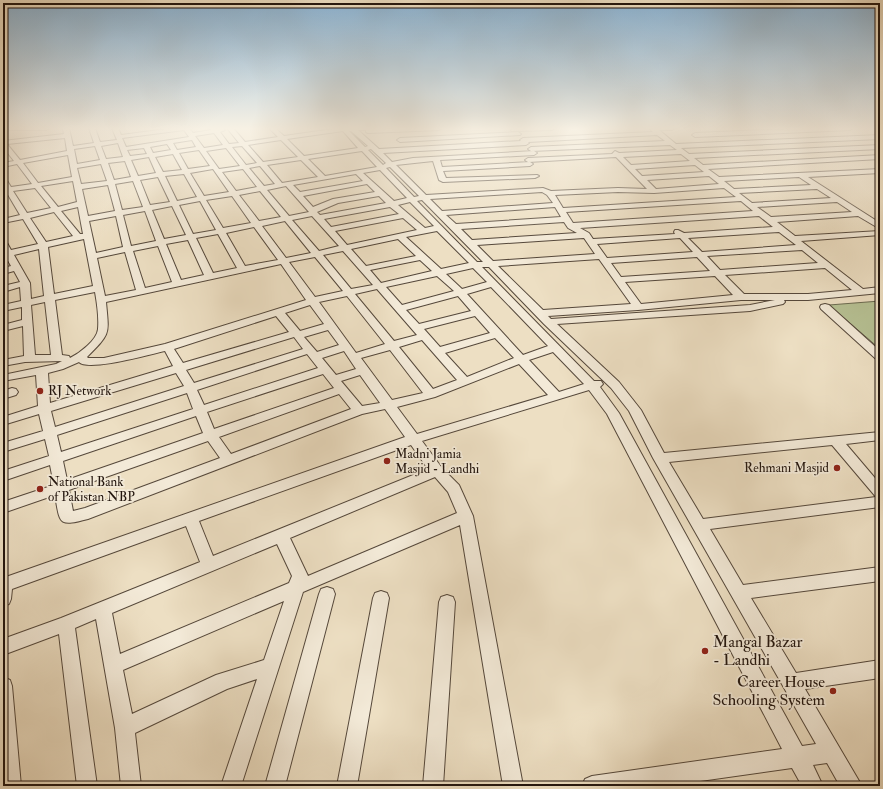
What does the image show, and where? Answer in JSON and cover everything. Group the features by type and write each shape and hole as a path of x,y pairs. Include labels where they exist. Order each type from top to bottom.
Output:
{"street":[{"path":"20,165 78,237"},
{"path":"3,378 58,367 78,358 100,338 103,330 99,288 74,166 83,165"},
{"path":"104,165 111,182 118,213 141,292"},
{"path":"129,165 178,284"},
{"path":"155,165 210,277"},
{"path":"182,165 243,270"},
{"path":"213,165 413,440 437,471 454,489 466,516 513,786"},
{"path":"78,187 186,171 255,165"},
{"path":"263,165 298,195 465,382"},
{"path":"310,165 323,178"},
{"path":"84,219 394,165"},
{"path":"438,165 443,180 535,176"},
{"path":"440,169 493,165"},
{"path":"530,165 535,176 569,223 589,239 638,307"},
{"path":"627,165 654,191"},
{"path":"699,165 861,292"},
{"path":"629,167 706,165"},
{"path":"785,165 880,227"},
{"path":"870,165 880,170"},
{"path":"245,166 286,219 393,345 430,394"},
{"path":"386,166 418,199 438,228 591,386 613,413 813,786"},
{"path":"641,178 800,175 880,170"},
{"path":"358,172 422,231"},
{"path":"6,191 76,178"},
{"path":"3,181 6,191 43,245 57,358"},
{"path":"298,195 370,182"},
{"path":"92,256 286,219 418,199 546,192 819,187"},
{"path":"638,190 741,297"},
{"path":"315,214 319,206 328,202 381,193"},
{"path":"418,199 440,213 544,318 610,380 635,410 660,458 852,786"},
{"path":"440,213 743,200"},
{"path":"750,205 839,200"},
{"path":"3,221 81,204"},
{"path":"454,227 667,220 761,213"},
{"path":"769,220 859,214"},
{"path":"330,230 405,215"},
{"path":"101,300 438,228"},
{"path":"470,243 682,236 781,229"},
{"path":"793,239 880,233"},
{"path":"6,255 87,235"},
{"path":"400,236 460,293 556,396"},
{"path":"3,243 6,255 17,268 25,283 30,359"},
{"path":"3,363 30,359 57,358 78,358 85,362 104,361 168,347 312,301 473,265 804,248"},
{"path":"364,269 422,257"},
{"path":"619,280 826,265"},
{"path":"3,271 17,268"},
{"path":"3,289 25,283"},
{"path":"400,309 492,284"},
{"path":"3,308 99,288"},
{"path":"544,318 750,308 808,297 880,290"},
{"path":"544,318 741,297 808,297"},
{"path":"825,307 880,357"},
{"path":"278,311 359,411"},
{"path":"353,357 393,345 421,332 478,312"},
{"path":"3,328 28,322"},
{"path":"3,421 297,334 330,326"},
{"path":"438,351 497,334"},
{"path":"3,448 190,388 312,353 346,346"},
{"path":"168,347 190,388 212,436 228,460"},
{"path":"42,371 44,408 62,487 66,516 69,518 88,513 359,411 388,406 430,394 465,382 520,359 554,348"},
{"path":"3,476 325,369"},
{"path":"3,508 212,436 338,385 363,370"},
{"path":"3,589 190,518 413,440 610,380"},
{"path":"660,458 880,436"},
{"path":"835,440 880,493"},
{"path":"3,648 66,624 437,471"},
{"path":"699,525 880,502"},
{"path":"114,664 466,516"},
{"path":"190,518 210,565"},
{"path":"231,786 300,576 281,536"},
{"path":"739,594 880,574"},
{"path":"275,786 327,594"},
{"path":"347,786 381,598"},
{"path":"433,786 447,602"},
{"path":"103,608 125,728 131,786"},
{"path":"66,624 87,786"},
{"path":"125,728 224,681 270,666"},
{"path":"792,682 880,669"},
{"path":"3,686 11,786"},
{"path":"592,786 832,752"}],"green space":[{"path":"880,301 880,349 829,305"}],"place":[{"name":"RJ Network","path":"40,391"},
{"name":"Madni Jamia Masjid - Landhi","path":"387,461"},
{"name":"Rehmani Masjid","path":"837,468"},
{"name":"National Bank of Pakistan NBP","path":"40,489"},
{"name":"Mangal Bazar - Landhi","path":"705,651"},
{"name":"Career House Schooling System","path":"833,691"}]}
